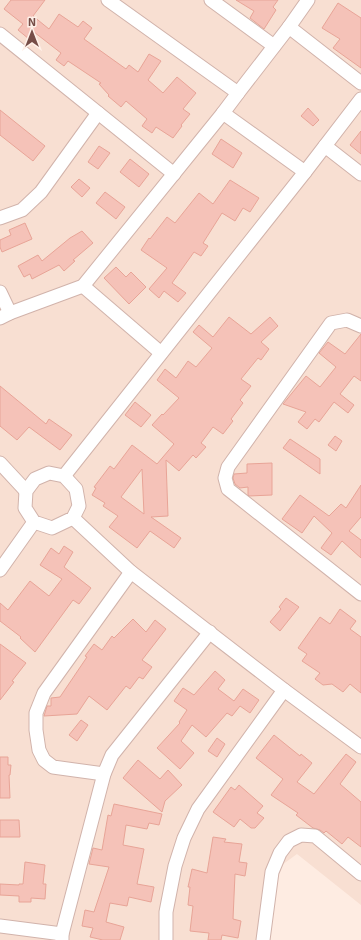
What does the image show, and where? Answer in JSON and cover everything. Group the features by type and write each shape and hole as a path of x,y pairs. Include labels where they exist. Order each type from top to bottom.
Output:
{"street":[{"path":"108,0 238,93"},
{"path":"211,0 274,46"},
{"path":"0,292 5,315 83,286 223,113 308,0"},
{"path":"289,27 361,83"},
{"path":"0,34 174,174"},
{"path":"64,476 361,99"},
{"path":"0,218 22,210 41,192 98,113"},
{"path":"223,113 305,172"},
{"path":"325,146 361,174"},
{"path":"83,286 161,352"},
{"path":"361,326 347,320 331,323 228,467 224,478 228,489 361,594"},
{"path":"0,463 26,491"},
{"path":"49,473 64,476 76,489 79,506 73,518 52,528 34,522 25,508 26,491 35,479 49,473"},
{"path":"73,518 131,572 284,690 361,747"},
{"path":"0,570 34,522"},
{"path":"104,774 53,767 44,760 39,750 36,730 36,713 44,693 131,572"},
{"path":"0,926 62,937 104,774 112,755 210,632"},
{"path":"166,940 166,912 175,866 184,838 198,809 284,690"},
{"path":"263,940 272,872 280,852 289,841 301,835 315,836 361,874"}],"shaded area":[{"path":"0,0 361,0 361,905 297,854 271,873 266,940 0,940"}],"building":[{"path":"11,0 45,0 33,16 49,29 59,14 78,27 83,21 92,28 84,39 126,69 129,65 138,72 149,54 161,61 148,80 163,93 177,77 196,93 183,109 190,114 173,138 156,127 152,133 142,126 147,119 126,101 121,107 108,96 109,95 99,84 101,83 68,61 64,66 56,60 61,53 34,32 29,39 18,30 23,24 4,9"},
{"path":"236,0 278,0 273,7 276,10 264,29 250,18 254,11"},
{"path":"338,3 361,18 361,68 333,48 340,39 322,28"},
{"path":"308,108 319,120 313,126 301,116"},
{"path":"0,110 45,146 33,161 0,135"},
{"path":"361,131 361,154 350,145"},
{"path":"221,139 242,153 233,168 212,154"},
{"path":"99,146 110,153 98,169 88,162"},
{"path":"130,159 149,174 139,187 120,172"},
{"path":"79,179 90,188 82,197 71,187"},
{"path":"230,180 259,198 250,212 243,208 235,221 222,213 203,243 208,246 201,256 194,252 172,283 186,293 178,302 164,291 159,298 149,289 167,268 141,250 167,217 175,223 199,193 213,204"},
{"path":"105,192 125,207 116,219 96,203"},
{"path":"25,223 32,239 2,252 0,240 11,235 9,230"},
{"path":"82,231 93,243 73,260 75,261 64,271 59,265 32,279 30,274 24,277 18,266 38,255 42,261 70,238"},
{"path":"116,267 126,277 131,272 146,287 129,304 104,278"},
{"path":"229,317 251,334 270,317 278,326 261,342 269,349 261,360 258,358 241,379 251,386 240,400 243,403 231,419 233,421 223,434 213,427 201,443 206,447 196,458 193,455 179,471 166,460 168,516 151,517 181,538 174,548 150,531 137,548 109,527 118,516 103,506 105,503 92,495 96,488 94,487 110,466 114,469 132,445 157,464 174,444 152,425 179,398 157,380 165,369 176,378 188,361 196,367 212,348 193,332 199,325 213,337","holes":["142,469 144,514 121,497"]},
{"path":"361,334 361,381 354,376 340,394 354,405 348,413 334,402 319,422 315,419 307,429 298,422 306,412 283,404 306,376 320,387 336,367 319,353 328,342 345,354"},
{"path":"0,386 46,424 49,419 72,435 60,450 29,427 17,440 0,426"},
{"path":"135,402 151,415 141,427 125,415"},
{"path":"335,436 342,441 336,451 328,445"},
{"path":"290,439 320,459 320,474 283,448"},
{"path":"272,463 272,495 249,496 248,487 240,488 235,484 233,478 234,474 247,473 247,464"},
{"path":"361,485 361,517 349,531 361,540 361,558 342,541 331,555 321,548 332,533 314,516 302,533 282,519 300,495 329,516 341,504 346,508"},
{"path":"64,546 73,552 64,567 91,588 79,604 73,600 35,652 20,638 21,637 0,621 0,603 8,610 30,581 49,596 62,579 40,565 51,548 59,554"},
{"path":"286,598 299,607 280,631 270,622 281,609 279,607"},
{"path":"340,609 356,621 350,629 361,637 361,693 350,684 343,692 332,684 323,685 315,679 320,673 302,661 307,654 298,648 320,617 330,624"},
{"path":"133,619 146,632 155,620 166,629 142,660 152,667 143,679 139,677 130,689 126,686 107,710 89,696 77,714 44,716 47,706 51,706 51,698 60,697 94,644 102,650 112,636 114,638"},
{"path":"0,644 26,663 0,700"},
{"path":"215,671 225,680 218,689 234,701 243,689 259,700 250,713 240,706 232,716 227,713 206,737 192,725 181,741 194,753 180,769 157,748 180,723 179,722 187,710 174,701 183,688 194,695"},
{"path":"81,720 88,725 77,741 69,735"},
{"path":"274,735 300,756 301,754 312,763 297,782 314,794 346,754 356,762 340,784 361,802 361,847 348,837 342,844 326,831 324,833 313,828 296,815 298,813 271,795 283,779 256,758"},
{"path":"217,738 225,744 217,757 208,751"},
{"path":"0,757 8,757 8,765 11,765 9,775 10,798 0,798"},
{"path":"138,760 160,779 168,770 182,785 165,801 162,812 123,778"},
{"path":"239,785 263,806 257,813 264,818 255,828 251,828 240,819 234,827 213,812 231,787 235,790"},
{"path":"114,804 162,814 159,825 149,823 147,829 126,825 123,845 144,849 137,884 154,887 151,902 129,897 127,906 110,903 106,922 124,927 120,940 103,940 90,937 93,928 82,926 85,910 94,912 109,867 89,864 93,848 102,850 108,815 111,816"},
{"path":"0,820 19,820 20,837 0,837"},
{"path":"213,837 226,839 224,842 242,844 239,862 247,863 245,876 235,874 233,919 241,921 238,938 222,935 221,940 208,940 209,933 190,931 193,906 188,905 190,887 188,887 192,869 207,873"},
{"path":"25,862 45,865 43,884 46,884 45,899 31,898 31,902 19,902 19,896 0,895 0,884 23,884"}]}
